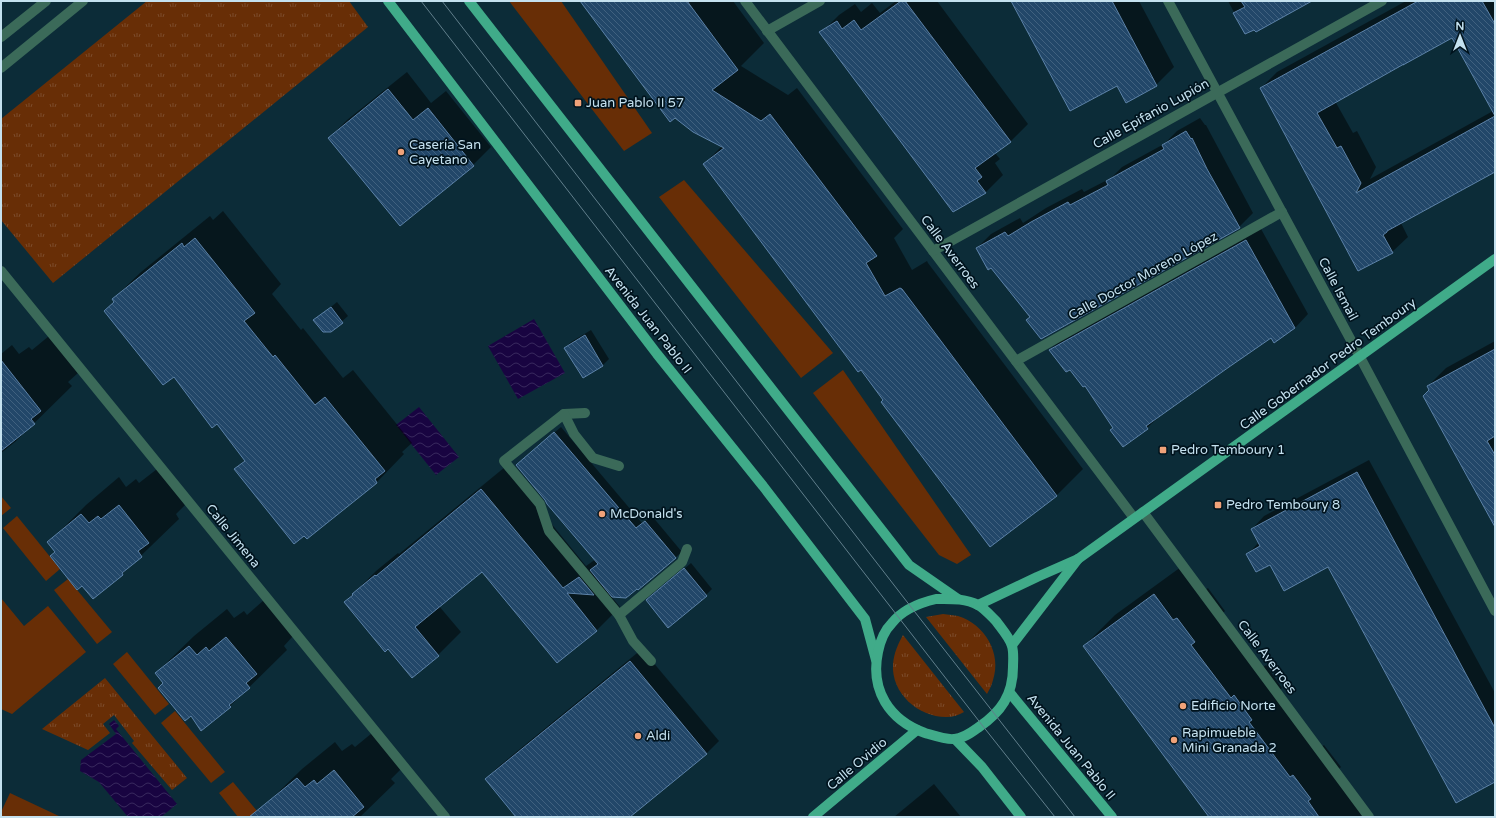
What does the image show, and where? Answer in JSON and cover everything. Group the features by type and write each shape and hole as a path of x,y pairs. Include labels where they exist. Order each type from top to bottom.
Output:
{"main road":[{"name":"Avenida Juan Pablo II","path":"388,1 658,354 763,486 865,619 876,660"},
{"path":"469,1 910,565 958,599"},
{"name":"Calle Gobernador Pedro Temboury","path":"978,605 1078,559 1495,260"},
{"name":"Calle Gobernador Pedro Temboury","path":"1012,645 1078,559"},
{"path":"936,599 958,599 978,605 1001,627 1012,645 1013,678 1010,693 994,715 970,734 954,739 917,730 895,716 885,703 875,674 876,660 880,643 889,626 898,617 910,607 922,602 936,599"},
{"name":"Avenida Juan Pablo II","path":"1010,693 1112,817"},
{"name":"Calle Ovidio","path":"812,817 917,730"},
{"path":"954,739 982,768 1021,817"}],"street":[{"path":"1,37 46,1"},
{"path":"1,68 83,1"},
{"name":"Calle Averroes","path":"745,1 1134,518"},
{"path":"767,30 820,1"},
{"name":"Calle Ismail","path":"1168,1 1495,611"},
{"name":"Calle Epifanio Lupión","path":"933,250 1382,1"},
{"name":"Calle Doctor Moreno López","path":"1016,361 1282,212"},
{"name":"Calle Jimena","path":"1,270 446,817"},
{"path":"585,413 564,414 504,461 540,504 549,531 619,615 632,641 651,661"},
{"path":"564,414 574,434 593,458 620,466"},
{"name":"Calle Averroes","path":"1143,512 1369,817"},
{"path":"619,615 682,562 687,549"}],"green space":[{"path":"147,1 349,1 368,27 53,283 1,220 1,119"},
{"path":"509,1 561,1 652,133 624,151"},
{"path":"684,180 833,353 801,378 659,197"},
{"path":"843,370 971,555 957,564 939,555 813,393"},
{"path":"1,496 11,508 1,516"},
{"path":"17,516 60,569 46,581 3,528"},
{"path":"68,579 112,632 97,644 54,590"},
{"path":"1,598 24,626 48,606 86,652 12,714 1,709"},
{"path":"943,614 958,616 968,620 983,633 989,641 993,650 995,670 992,684 987,694 926,617"},
{"path":"903,635 964,712 951,717 936,716 916,708 902,694 896,685 893,664 896,649"},
{"path":"127,652 169,704 155,715 113,664"},
{"path":"105,678 187,778 172,790 132,743 134,741 114,715 103,724 110,733 88,750 42,729"},
{"path":"175,711 225,772 211,783 161,723"},
{"path":"233,782 262,817 238,817 219,793"},
{"path":"10,793 61,817 2,817 1,812"}],"water":[{"path":"534,319 565,373 518,399 488,346"},
{"path":"419,407 459,457 436,475 396,425"},
{"path":"114,720 119,726 116,729 177,804 161,817 128,817 99,782 80,771 81,760 116,734 109,724"}],"building":[{"path":"580,1 687,1 738,70 712,90 761,121 770,114 877,256 866,263 885,296 900,288 902,289 1057,496 990,547 881,402 883,400 861,370 858,372 703,164 724,148 693,132 675,118 670,122"},
{"path":"901,1 905,1 1011,142 975,168 982,177 977,181 986,193 953,212 819,32 837,21 842,29 854,20 861,30"},
{"path":"1011,1 1112,1 1157,86 1126,103 1117,86 1070,111"},
{"path":"1241,1 1312,1 1256,32 1254,30 1245,34 1233,13 1245,7"},
{"path":"1418,1 1482,1 1495,24 1495,116 1495,172 1387,231 1383,235 1393,253 1358,271 1260,88","holes":["1452,38 1495,116 1356,193 1361,183 1341,146 1337,148 1317,113"]},
{"name":"Casería San Cayetano","path":"388,89 413,120 428,108 474,166 400,226 328,138"},
{"path":"1186,131 1191,139 1192,138 1207,169 1240,228 1041,339 1026,320 1030,317 991,268 988,270 976,248 1005,232 1008,236 1068,202 1070,205 1108,185 1106,181 1164,149 1162,145"},
{"path":"195,238 255,313 244,321 273,357 275,355 315,405 325,397 385,471 375,479 377,483 307,539 304,536 294,544 234,469 245,461 217,424 212,428 174,377 163,385 104,311 114,302 112,299 182,243 184,247"},
{"path":"1246,240 1295,328 1274,343 1271,338 1229,367 1146,426 1148,429 1123,447 1110,430 1113,428 1085,386 1083,387 1070,370 1066,372 1049,350"},
{"path":"331,307 343,323 331,332 323,332 313,320"},
{"path":"585,335 603,366 583,378 564,348"},
{"path":"1495,349 1495,436 1487,441 1495,455 1495,527 1423,396 1429,390 1427,386"},
{"path":"1,360 41,411 31,419 35,424 1,451"},
{"path":"554,432 636,528 645,521 676,558 638,590 637,589 626,598 612,597 590,570 598,564 516,465"},
{"path":"1357,472 1495,728 1495,782 1456,803 1328,567 1284,591 1270,565 1256,572 1246,554 1260,546 1251,529"},
{"path":"481,489 563,588 579,577 594,595 567,593 597,631 557,663 482,572 415,627 439,656 412,678 388,649 385,652 344,602"},
{"path":"119,505 149,543 138,551 142,557 122,573 123,575 93,599 82,586 77,590 50,556 55,552 47,542 81,514 89,523 98,516 101,519"},
{"path":"684,568 707,596 668,628 646,600"},
{"name":"Edificio Norte","path":"1154,594 1173,620 1177,618 1195,642 1191,645 1231,698 1234,695 1252,720 1249,722 1290,777 1293,775 1311,799 1308,801 1319,817 1209,817 1083,646"},
{"path":"226,637 257,674 246,683 250,688 229,705 231,707 201,731 191,716 185,721 158,688 163,683 155,673 189,646 197,655 206,647 209,651"},
{"path":"630,661 707,754 630,817 516,817 485,779"},
{"path":"334,770 364,807 352,817 249,817 297,778 305,787 314,780 317,784"}],"tram line":[{"path":"421,1 1055,817"},
{"path":"442,1 1075,817"}],"place":[{"name":"Juan Pablo II 57","path":"578,103"},
{"name":"Casería San Cayetano","path":"401,152"},
{"name":"Pedro Temboury 1","path":"1163,450"},
{"name":"Pedro Temboury 8","path":"1218,505"},
{"name":"McDonald's","path":"602,514"},
{"name":"Edificio Norte","path":"1183,706"},
{"name":"Aldi","path":"638,736"},
{"name":"Rapimueble Mini Granada 2","path":"1174,740"}]}
